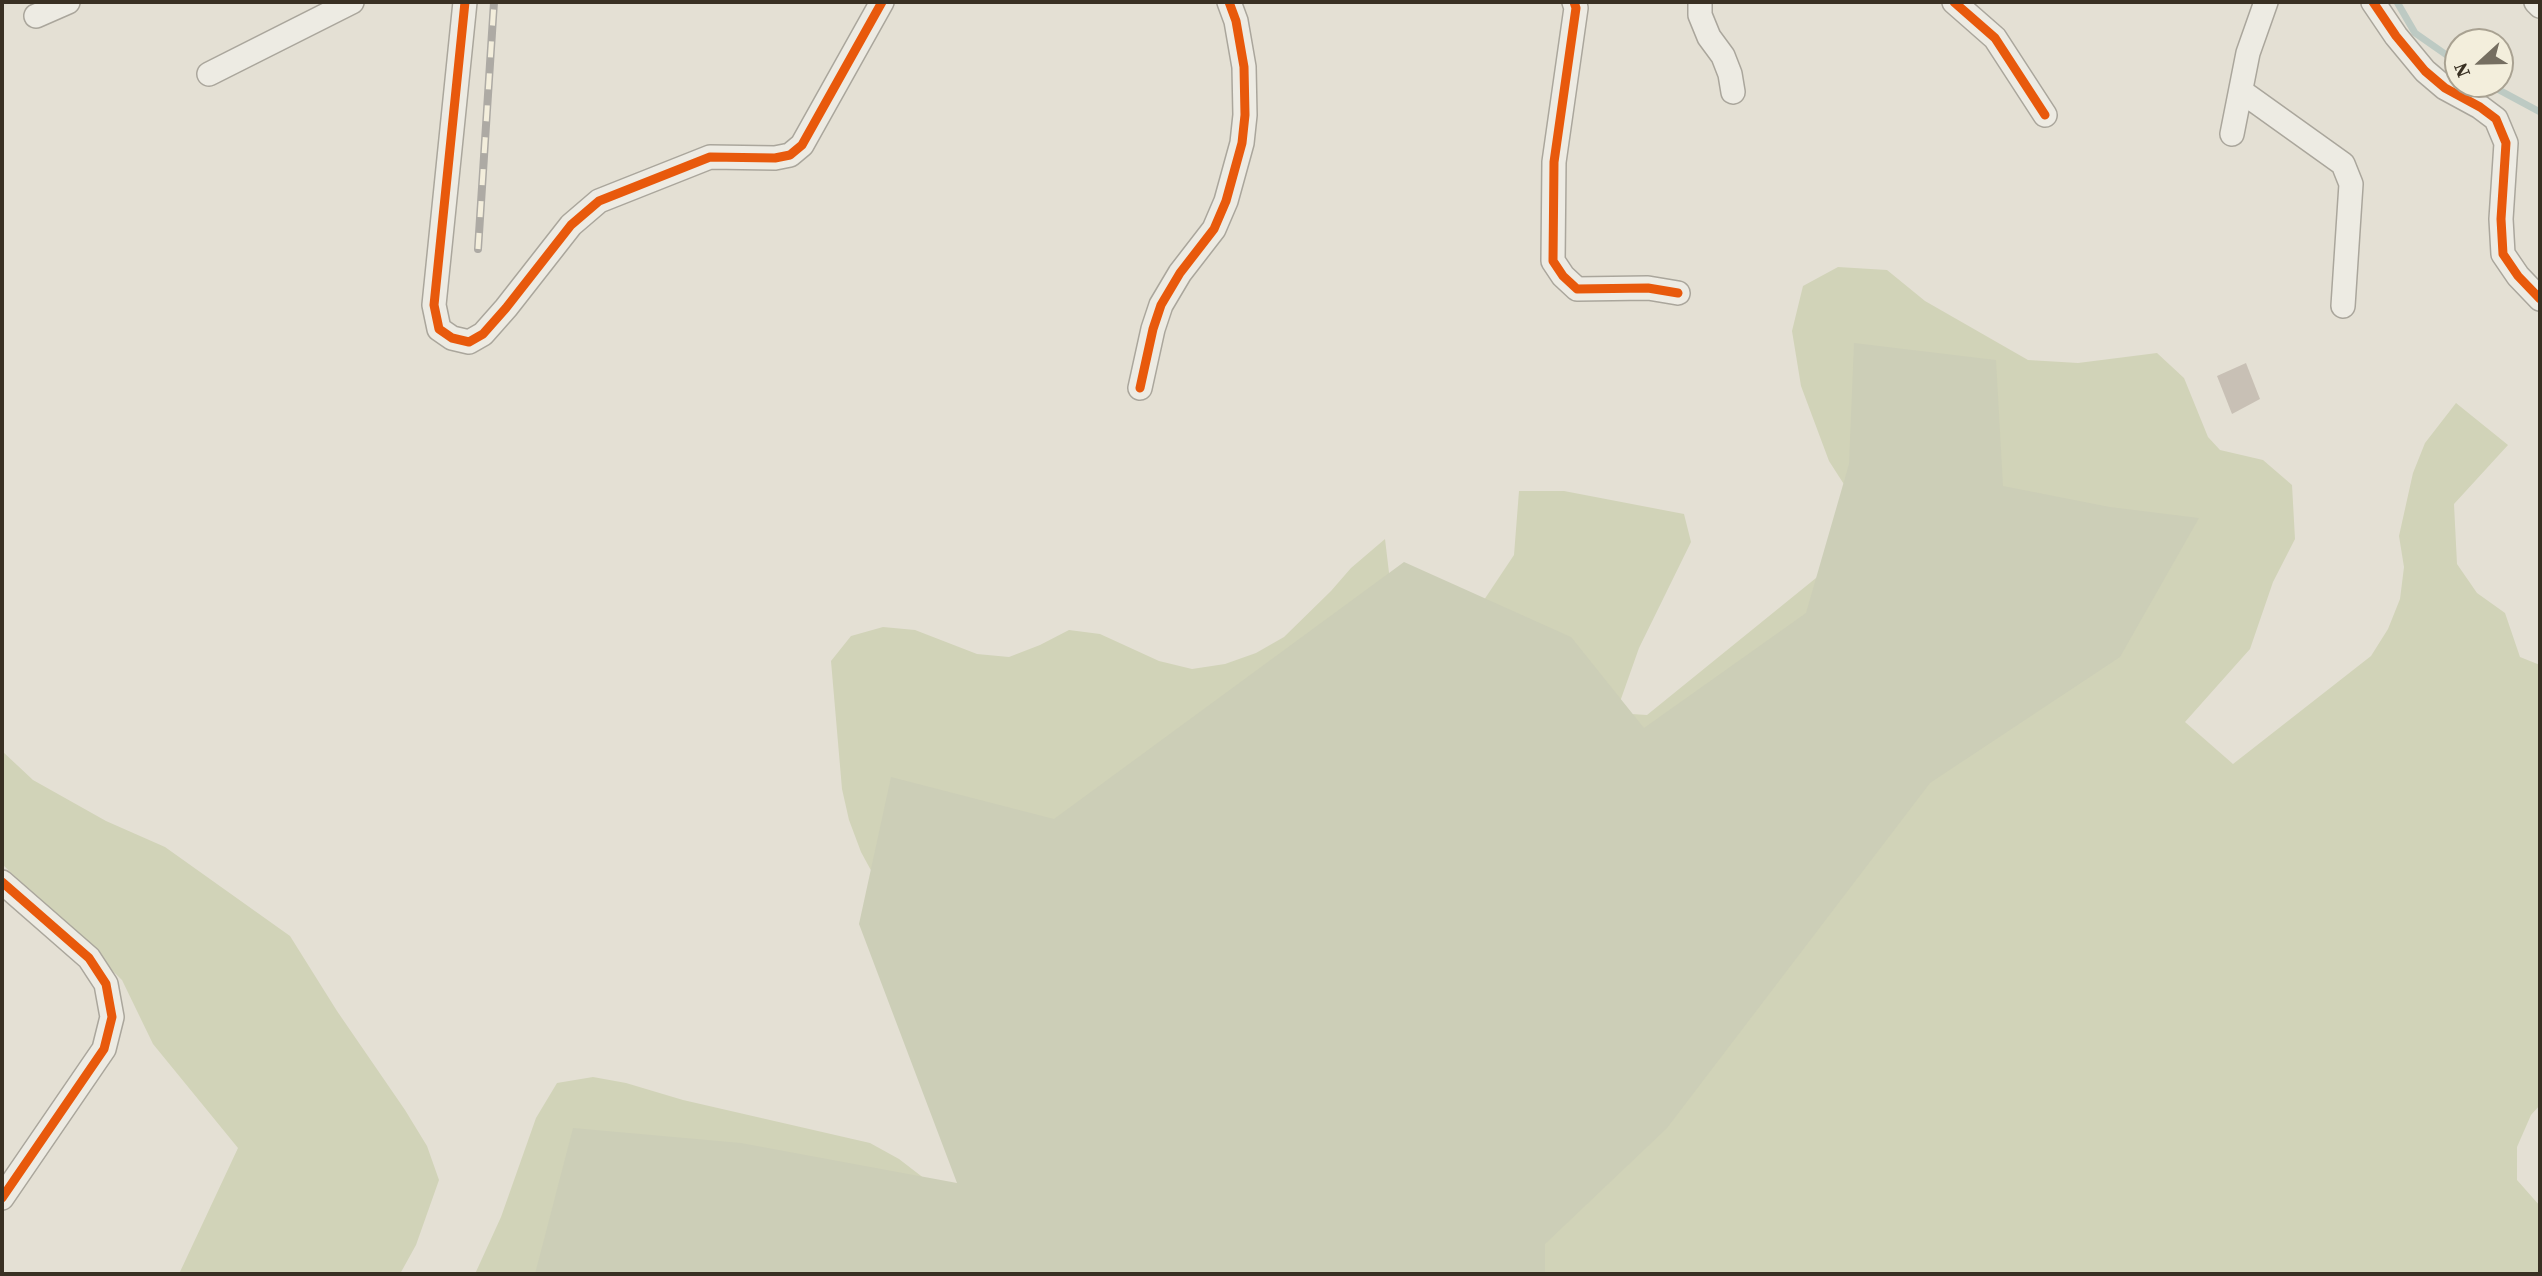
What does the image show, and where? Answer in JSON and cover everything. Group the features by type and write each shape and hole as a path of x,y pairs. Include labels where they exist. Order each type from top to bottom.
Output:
{"street":[{"path":"36,16 68,2"},
{"path":"209,74 352,2"},
{"path":"465,2 434,305 439,330 452,338 469,342 483,334 571,225 599,201 710,158 775,158 790,155 802,145 881,2"},
{"path":"1140,388 1161,305 1180,273 1214,229 1226,201 1242,143 1245,115 1244,67 1236,21 1229,2"},
{"path":"1574,2 1576,8 1554,162 1553,261 1563,276 1577,289 1647,288 1678,293"},
{"path":"1700,2 1700,15 1709,37 1723,56 1733,92"},
{"path":"1954,2 1994,38 2045,115"},
{"path":"2232,134 2248,53 2266,2"},
{"path":"2373,2 2396,36 2426,72 2445,88 2496,119 2506,143 2501,219 2503,254 2518,276 2540,299"},
{"path":"2536,2 2540,6"},
{"path":"2241,91 2343,164 2351,184 2343,306"},
{"path":"2,882 89,958 106,984 112,1017 104,1049 2,1198"}],"green space":[{"path":"1838,267 1887,270 1925,301 2028,360 2078,363 2157,353 2184,378 2208,437 2220,450 2263,460 2292,485 2295,539 2273,582 2250,649 2185,722 2233,764 2371,656 2388,629 2400,599 2404,567 2399,536 2413,473 2425,443 2456,403 2508,445 2454,504 2457,564 2477,593 2505,613 2520,657 2540,665 2540,1105 2531,1115 2517,1147 2517,1180 2540,1206 2540,1274 1040,1274 892,909 861,852 849,820 842,789 831,661 851,636 883,627 915,630 977,654 1009,657 1069,630 1100,634 1159,661 1192,669 1225,664 1256,653 1284,637 1351,568 1385,539 1392,598 1482,603 1514,555 1519,491 1564,491 1684,514 1691,542 1639,648 1616,713 1647,715 1874,531 1829,461 1801,386 1792,331 1803,286"},
{"path":"1854,343 1996,360 2003,486 2110,507 2199,518 2120,657 1930,783 1667,1128 1545,1244 1545,1274 535,1274 573,1128 741,1143 957,1183 859,924 891,777 1054,819 1404,562 1571,637 1644,728 1806,613 1849,464"},
{"path":"2,751 33,780 106,821 165,847 290,936 427,1146 439,1180 416,1245 400,1274 179,1274 238,1148 153,1044 122,980 2,864"},
{"path":"593,1077 870,1143 899,1159 925,1179 984,1274 475,1274 501,1217 536,1118 557,1083"}],"building":[{"path":"2246,363 2260,399 2232,414 2217,376"}],"waterway":[{"path":"2397,2 2415,33 2444,53"},
{"path":"2514,98 2540,112"}],"railway":[{"path":"478,249 494,2"}],"cycle path":[{"path":"465,2 434,305 439,329 452,338 469,342 483,334 571,225 599,201 710,157 775,158 790,155 802,145 882,2"},
{"path":"1140,388 1161,305 1180,273 1214,229 1226,201 1242,143 1245,115 1244,67 1236,21 1229,2"},
{"path":"1574,2 1576,8 1554,162 1553,261 1563,276 1577,289 1648,288 1678,293"},
{"path":"1954,2 1995,38 2045,115"},
{"path":"2373,2 2425,71 2445,88 2496,119 2506,143 2501,219 2503,254 2518,276 2540,299"},
{"path":"2,882 89,958 106,984 112,1017 104,1049 2,1198"}]}
